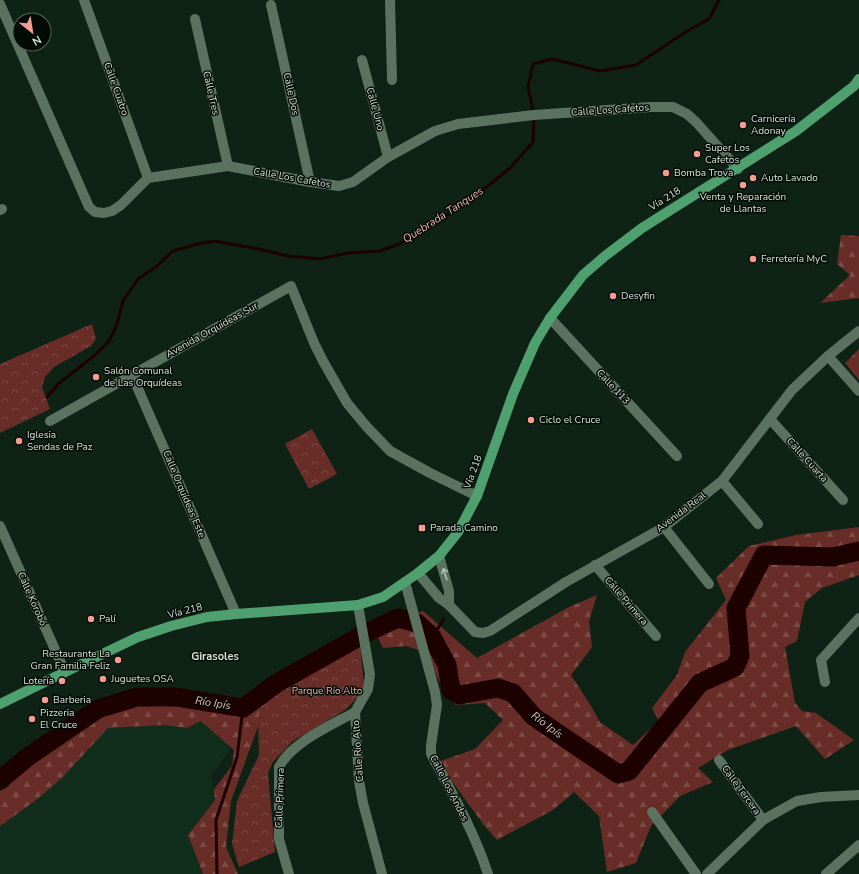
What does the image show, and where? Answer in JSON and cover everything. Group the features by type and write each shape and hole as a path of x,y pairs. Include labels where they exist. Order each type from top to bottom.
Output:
{"main road":[{"name":"Vía 218","path":"0,704 138,637 171,626 207,618 236,614 358,605 383,597 418,573 439,556 458,532 477,496 513,394 535,343 550,318 584,275 605,256 642,228 738,169 796,131 854,86 859,80"}],"street":[{"name":"Calle Cuatro","path":"84,0 148,178"},
{"path":"390,0 392,80"},
{"path":"0,4 89,207 95,212 104,213 112,211 121,205 148,178"},
{"name":"Calle Dos","path":"271,5 310,182"},
{"name":"Calle Tres","path":"195,19 228,166"},
{"name":"Calle Uno","path":"362,60 388,157"},
{"name":"Calle Los Cafetos","path":"148,178 228,166 310,182 339,186 353,182 388,157 435,131 458,124 534,115 651,107 673,107 687,114 738,169"},
{"name":"Avenida Orquídeas Sur","path":"50,420 291,286 314,343 329,372 347,403 367,427 390,451 477,496"},
{"name":"Calle 113","path":"550,318 677,456"},
{"name":"Avenida Real","path":"418,573 439,598 449,604 475,632 482,633 490,631 595,565 664,527 722,481 792,390 828,356 859,331"},
{"path":"828,356 859,391"},
{"name":"Calle Orquídeas Este","path":"132,375 236,614"},
{"name":"Calle Cuarta","path":"770,420 843,500"},
{"path":"722,481 758,524"},
{"name":"Calle Korobó","path":"0,526 65,672"},
{"path":"664,527 709,584"},
{"path":"439,556 449,591 449,604"},
{"name":"Calle Primera","path":"595,565 656,636"},
{"name":"Calle Los Andes","path":"405,582 411,610 435,692 437,705 431,754 460,807 488,874"},
{"name":"Calle Río Alto","path":"358,605 370,674 368,689 355,712 360,781 363,803 382,874"},
{"path":"825,682 821,660 859,618"},
{"name":"Calle Primera","path":"288,874 279,839 279,767 284,757 298,745 355,712"},
{"name":"Calle Tercera","path":"719,760 763,820"},
{"path":"707,874 763,820 797,801 821,797 859,796"},
{"path":"652,812 696,874"},
{"path":"826,874 859,845"}],"shaded area":[{"path":"132,710 215,723 234,744 211,776 215,800 188,835 203,874 0,874 0,806"}],"green space":[{"path":"841,235 859,236 859,298 820,303 850,275 837,264"},
{"path":"92,324 96,339 91,346 54,367 45,377 42,387 50,409 0,433 0,364"},
{"path":"859,349 859,380 845,363"},
{"path":"312,429 337,474 309,489 285,444"},
{"path":"859,527 859,575 822,588 805,602 797,641 785,647 795,703 802,711 816,713 854,740 825,759 796,726 728,750 698,768 713,782 680,796 651,826 636,863 607,872 599,816 574,792 553,810 497,840 483,824 438,762 475,749 503,720 485,703 456,705 447,697 425,652 406,646 383,648 372,625 423,611 477,658 569,607 597,595 589,621 592,647 571,675 600,722 633,745 659,721 652,708 677,675 685,652 726,600 716,578 749,546 796,535"},
{"path":"356,633 357,649 260,721 231,801 226,847 238,874 203,874 188,835 215,800 214,789 232,766 234,750 201,721 187,728 163,725 108,728 62,778 35,801 0,826 0,791 8,787 29,756 98,709 137,697 176,697 209,706 245,701 267,684 331,651"},
{"name":"Parque Río Alto","path":"360,643 364,686 356,699 345,710 293,741 273,762 268,773 275,852 239,867 232,844 237,801 259,755 258,718 263,703 309,673"}],"waterway":[{"name":"Quebrada Tanques","path":"47,397 58,384 95,355 109,341 116,327 123,301 138,279 157,266 173,251 214,241 288,256 320,259 348,253 380,251 399,244 428,228 473,198 510,168 533,142 534,115 528,87 533,64 553,59 600,71 636,65 684,33 709,19 719,0"},
{"name":"Río Ipís","path":"0,780 29,756 98,709 137,697 176,697 243,708 277,683 366,633 398,618 417,623 432,637 447,665 451,690 459,695 498,688 513,693 534,717 618,774 629,771 700,683 735,667 740,656 736,608 764,555 833,557 859,551"},
{"path":"432,637 444,619"},
{"path":"217,874 216,820 237,757 243,708"}],"place":[{"name":"Carnicería Adonay","path":"743,125"},
{"name":"Super Los Cafetos","path":"697,154"},
{"name":"Bomba Trova","path":"666,173"},
{"name":"Auto Lavado","path":"753,178"},
{"name":"Venta y Reparación de Llantas","path":"743,185"},
{"name":"Ferretería MyC","path":"753,259"},
{"name":"Desyfin","path":"613,296"},
{"name":"Salón Comunal de Las Orquídeas","path":"96,377"},
{"name":"Ciclo el Cruce","path":"531,420"},
{"name":"Iglesia Sendas de Paz","path":"19,441"},
{"name":"Parada Camino","path":"422,528"},
{"name":"Palí","path":"91,619"},
{"name":"Restaurante La Gran Familia Feliz","path":"118,660"},
{"name":"Juguetes OSA","path":"103,679"},
{"name":"Lotería","path":"62,681"},
{"name":"Barberia","path":"45,700"},
{"name":"Pizzeria El Cruce","path":"32,719"}],"district":[{"name":"Girasoles","path":"215,656"}]}
